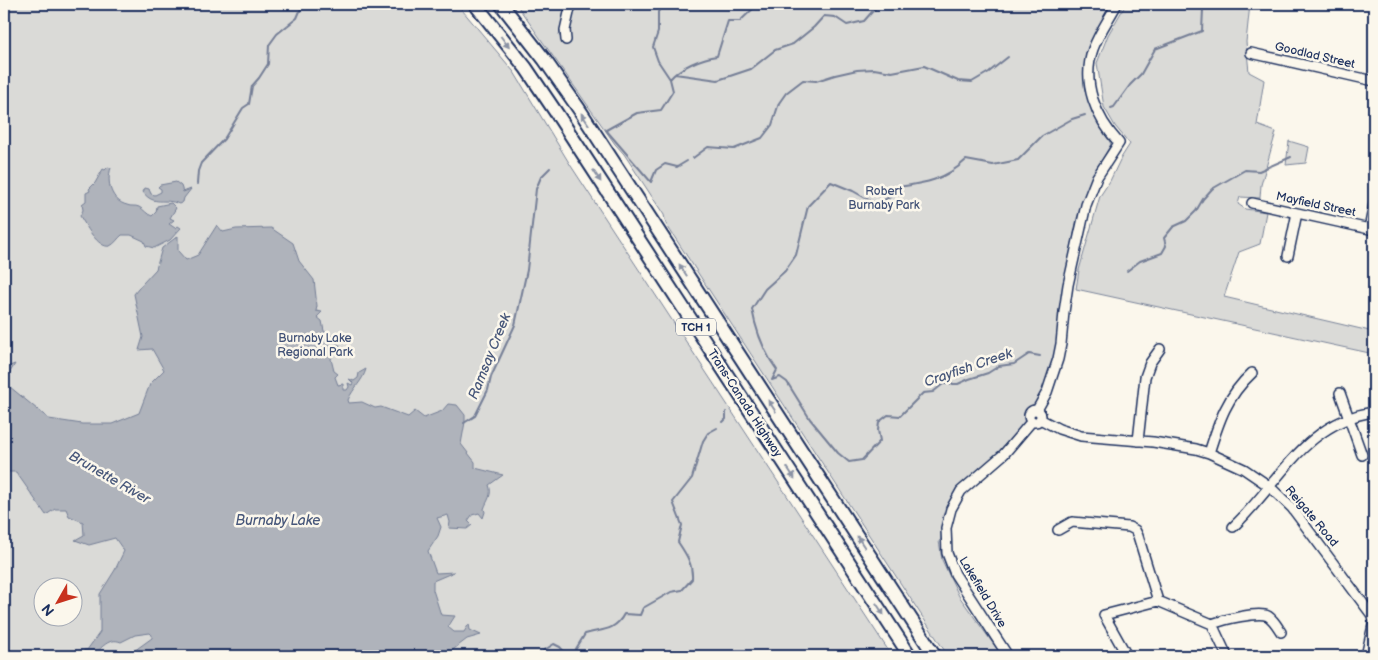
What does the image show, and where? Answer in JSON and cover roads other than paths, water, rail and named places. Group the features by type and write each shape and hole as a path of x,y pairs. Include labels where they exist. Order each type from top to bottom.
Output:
{"highway":[{"name":"Trans-Canada Highway","path":"475,4 526,68 557,114 910,656"},
{"name":"Trans-Canada Highway","path":"501,4 544,58 579,110 935,656"}],"street":[{"path":"566,40 571,4"},
{"name":"Lakefield Drive","path":"1008,656 951,566 947,552 946,528 951,509 961,491 1008,450 1036,417 1047,392 1061,344 1068,285 1086,205 1100,171 1119,142 1106,128 1098,113 1091,92 1089,70 1092,52 1117,4"},
{"name":"Goodlad Street","path":"1250,53 1374,81"},
{"name":"Mayfield Street","path":"1252,203 1372,229"},
{"path":"1372,229 1374,204"},
{"path":"1288,256 1297,213"},
{"path":"1138,440 1145,377 1150,362 1160,349"},
{"path":"1209,453 1226,404 1252,373"},
{"path":"1340,393 1362,455"},
{"path":"1233,527 1316,436 1348,417 1374,412"},
{"name":"Reigate Road","path":"1036,417 1059,429 1081,436 1138,440 1180,446 1209,453 1234,464 1269,486 1301,519 1373,613"},
{"path":"1058,530 1072,522 1129,527 1135,530 1158,601"},
{"path":"1127,656 1104,615 1158,601 1212,624 1227,656"},
{"path":"1366,656 1374,621 1373,613"},
{"path":"1212,624 1219,621 1262,615 1270,618 1281,632"}],"water":[{"path":"108,167 111,168 109,179 111,190 117,200 128,206 139,207 152,216 156,212 157,206 171,203 176,208 170,218 174,220 169,224 175,228 178,226 181,228 170,240 154,248 146,246 144,241 131,235 122,235 112,245 105,246 92,235 80,216 83,210 82,204 86,201 86,193 90,191 89,189 103,169 105,170"},
{"path":"176,182 181,186 183,192 191,189 183,202 179,204 169,201 155,201 147,197 143,192 145,188 149,189 151,194 155,195 161,192 161,189 158,187 160,185"},
{"name":"Burnaby Lake","path":"217,225 223,232 236,229 271,228 293,243 299,261 314,280 316,311 322,312 317,317 322,321 324,331 332,336 333,341 341,346 336,348 330,347 329,352 333,354 331,359 334,371 338,374 335,377 338,385 343,384 343,390 347,390 349,387 348,383 352,385 353,383 349,379 354,381 358,378 359,373 366,369 348,400 349,403 362,402 375,408 381,407 408,417 415,411 424,418 442,411 448,404 457,405 465,415 461,444 475,462 475,468 503,475 489,485 490,495 484,509 483,518 479,513 472,515 468,521 472,525 467,529 449,528 448,515 437,518 441,527 438,536 428,551 436,573 454,572 433,581 433,590 441,615 455,616 448,627 454,632 464,632 469,624 470,630 481,635 467,639 450,652 450,656 127,656 152,638 150,633 135,635 121,642 109,642 93,656 82,656 84,650 87,650 100,632 100,594 124,551 115,538 89,545 75,540 84,535 83,522 69,516 66,509 55,509 46,515 16,472 4,472 4,382 49,419 82,424 112,424 139,413 150,384 164,370 152,349 139,350 143,337 134,294 156,269 162,248 178,236 178,251 186,260 198,255"},
{"path":"15,364 4,382 4,368"}],"waterway":[{"path":"197,184 201,163 224,139 243,108 249,104 252,86 268,64 269,45 277,34 297,18 303,4"},
{"path":"664,4 658,12 658,32 653,47 658,61 670,79"},
{"name":"Ramsay Creek","path":"687,161 677,167 665,164 656,170 651,182 606,130 637,113 661,110 673,91 670,79 679,71 692,64 717,56 728,21 740,21 758,4"},
{"path":"675,74 718,80 751,69 775,50 793,44 824,16 835,17 847,25 864,21 879,4"},
{"path":"1111,108 1114,107 1130,85 1141,74 1155,49 1202,31 1203,9 1208,4"},
{"path":"693,158 708,147 734,149 762,138 772,125 779,103 786,93 803,80 816,81 857,70 874,69 892,72 924,66 958,81 972,82 1008,57"},
{"path":"772,380 777,370 761,341 752,309 765,289 785,271 796,255 808,206 831,182 853,191 876,204 890,197 898,187 935,180 958,167 966,160 993,165 1018,160 1042,136 1072,119 1085,115"},
{"name":"Crayfish Creek","path":"1127,271 1140,261 1162,253 1166,246 1164,238 1173,227 1186,221 1196,211 1212,189 1245,170 1259,171 1291,157"},
{"name":"Ramsay Creek","path":"464,423 475,416 515,325 527,270 536,189 541,177 550,168"},
{"name":"Crayfish Creek","path":"772,380 780,377 787,382 810,419 838,453 849,462 862,460 880,441 879,422 888,415 900,416 923,393 933,392 943,384 958,384 988,373 999,366 1014,364 1029,354 1040,356"},
{"name":"Crayfish Creek","path":"723,422 726,419 726,412"},
{"name":"Crayfish Creek","path":"543,651 554,644 560,647 567,655 574,652 585,634 612,627 624,614 640,615 643,608 671,592 682,590 692,579 690,564 678,542 682,525 673,502 692,478 703,441 708,433 717,428"}],"park label":[{"name":"Robert Burnaby Park","path":"884,198"},
{"name":"Burnaby Lake Regional Park","path":"315,345"}],"water label":[{"name":"Brunette River","path":"110,477"}]}
